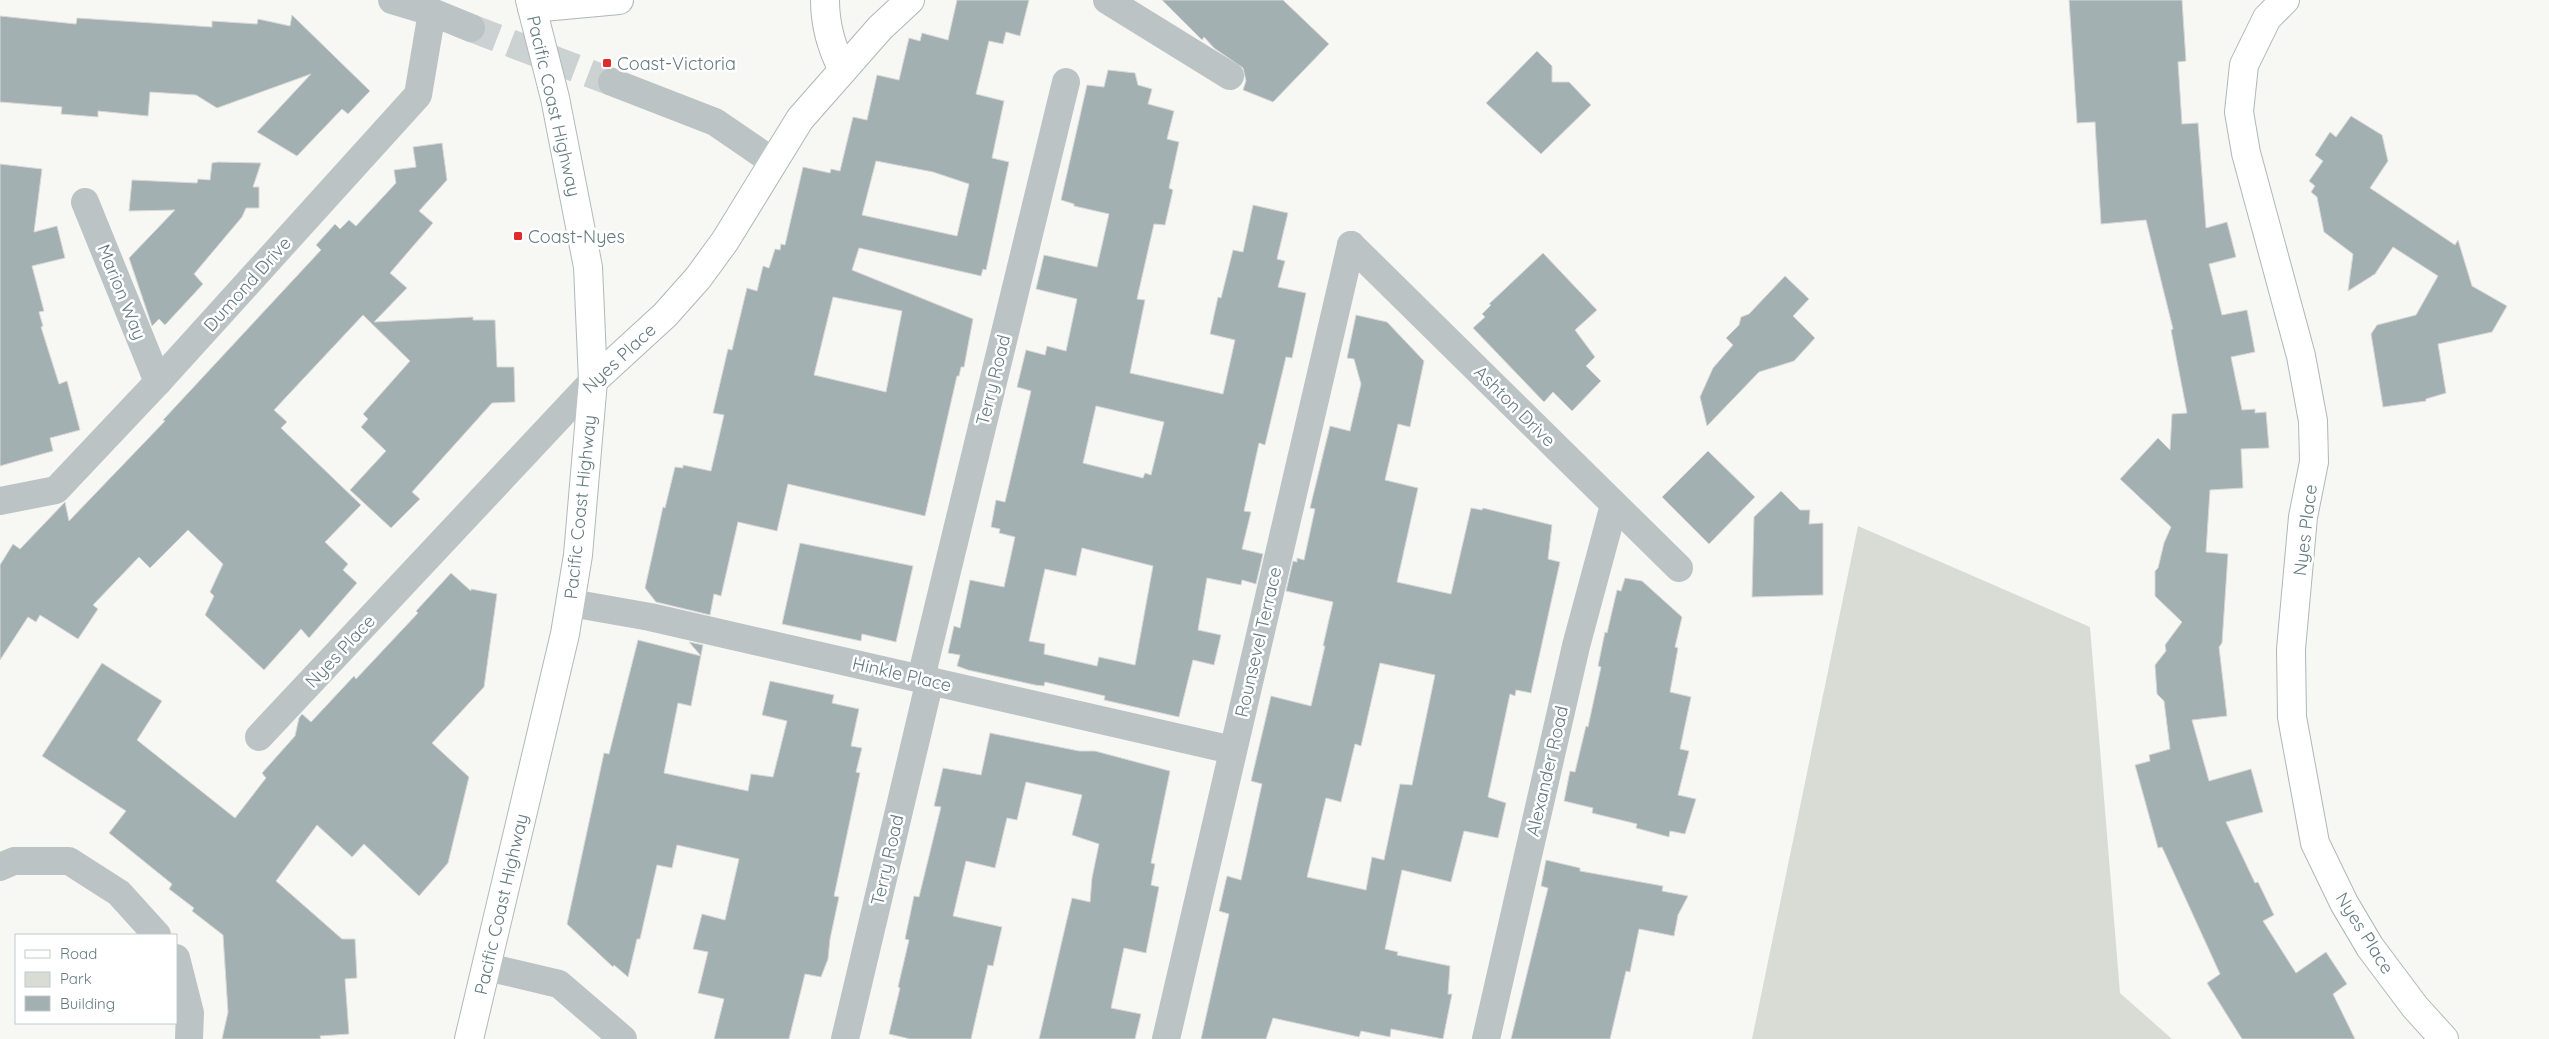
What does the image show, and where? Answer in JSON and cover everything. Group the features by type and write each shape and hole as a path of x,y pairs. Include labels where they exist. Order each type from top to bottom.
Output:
{"main road":[{"path":"531,4 619,0"},
{"path":"825,0 827,32 833,51 843,70"},
{"name":"Nyes Place","path":"593,380 665,315 698,278 725,241 772,161 800,119 880,28 910,0"},
{"name":"Nyes Place","path":"2285,0 2267,18 2244,65 2239,112 2246,152 2300,356 2313,421 2314,462 2303,517 2291,649 2292,718 2315,843 2344,903 2370,946 2415,1008 2444,1039"},
{"name":"Pacific Coast Highway","path":"469,1039 571,603 578,555 593,380 588,267 563,136 531,4"}],"street":[{"path":"392,0 432,12 471,28"},
{"path":"1107,0 1230,76"},
{"name":"Dumond Drive","path":"0,501 56,490 158,382 418,95 432,12"},
{"path":"612,82 715,122 772,161"},
{"name":"Terry Road","path":"845,1039 925,679 1066,82"},
{"name":"Marion Way","path":"85,202 158,382"},
{"name":"Ashton Drive","path":"1351,245 1679,568"},
{"name":"Rounsevel Terrace","path":"1166,1039 1351,245"},
{"name":"Nyes Place","path":"259,737 593,380"},
{"name":"Alexander Road","path":"1486,1039 1576,646 1614,505"},
{"name":"Hinkle Place","path":"571,603 650,617 1232,750"},
{"path":"0,867 14,861 69,861 119,893 156,934"},
{"path":"178,966 190,1013 189,1039"},
{"path":"487,967 559,984 623,1039"}],"green space":[{"path":"1858,526 2090,627 2120,993 2172,1039 1752,1039"}],"building":[{"path":"957,0 1029,0 1020,36 1006,32 1003,44 989,41 976,94 1004,101 992,158 1009,162 986,270 983,269 981,276 859,248 852,270 973,319 964,367 961,367 959,376 957,376 925,516 788,484 777,531 738,522 721,596 714,594 710,615 656,602 645,588 663,507 665,508 675,467 683,468 683,465 711,471 724,415 713,413 728,349 732,350 747,288 757,291 763,266 769,268 775,249 780,250 781,244 785,245 803,167 830,173 831,169 840,171 853,117 867,120 877,75 899,80 909,38 920,41 922,33 948,40","holes":["876,161 933,172 969,184 957,236 862,215","833,297 902,311 886,392 814,375"]},
{"path":"1162,0 1283,0 1329,44 1273,102 1243,90 1246,81 1243,68 1214,48 1204,37 1202,40"},
{"path":"2069,0 2182,0 2186,61 2178,62 2182,124 2198,123 2206,228 2227,222 2236,257 2209,264 2222,315 2247,310 2255,352 2231,357 2242,410 2255,409 2255,413 2266,412 2269,448 2241,449 2243,488 2210,490 2206,552 2228,554 2222,643 2219,647 2227,716 2192,720 2209,781 2251,769 2263,812 2226,822 2255,883 2258,882 2274,915 2263,921 2296,973 2326,952 2347,984 2333,994 2355,1039 2242,1039 2207,983 2220,974 2162,847 2158,848 2135,765 2150,761 2149,755 2170,749 2164,701 2157,694 2155,665 2166,651 2165,645 2182,622 2155,596 2155,571 2158,568 2164,543 2171,527 2120,479 2158,438 2170,450 2172,414 2187,413 2171,330 2173,329 2146,220 2101,224 2095,122 2077,123"},
{"path":"292,15 370,91 348,114 342,109 297,156 257,132 311,74 217,108 196,95 150,92 148,116 98,111 98,117 61,114 62,107 0,102 0,16 76,24 77,18 212,27 212,21 257,24 258,19 290,26"},
{"path":"1537,51 1552,66 1552,82 1569,82 1591,105 1541,154 1486,103"},
{"path":"1108,70 1135,73 1138,85 1152,89 1148,104 1174,111 1167,139 1179,142 1169,188 1173,190 1165,225 1154,224 1137,299 1145,300 1130,373 1223,394 1235,340 1210,334 1218,297 1221,298 1233,250 1243,252 1253,205 1288,213 1277,259 1285,261 1278,287 1306,293 1292,358 1286,357 1265,445 1259,443 1244,511 1251,512 1242,549 1263,554 1256,584 1242,580 1241,585 1207,578 1198,630 1221,635 1214,665 1193,660 1179,717 1104,700 1105,696 1045,682 1044,686 1035,685 968,670 957,666 960,655 948,653 954,626 960,628 970,580 1004,587 1015,537 999,533 1000,529 991,527 996,500 1005,502 1031,391 1017,387 1026,350 1045,355 1047,346 1066,351 1077,299 1036,289 1044,255 1097,267 1109,214 1074,206 1074,204 1061,200 1087,85 1104,87","holes":["1096,406 1164,422 1151,475 1145,473 1143,478 1083,463","1082,548 1153,566 1135,665 1099,657 1097,666 1044,654 1045,644 1029,641 1045,569 1076,576"]},
{"path":"2351,116 2382,135 2388,161 2370,188 2455,245 2458,240 2472,286 2507,306 2492,332 2438,344 2446,393 2426,399 2426,401 2383,407 2371,334 2377,325 2416,315 2438,276 2393,247 2375,274 2348,291 2353,254 2324,232 2317,197 2311,192 2315,186 2309,181 2323,161 2315,155 2330,132 2336,137"},
{"path":"442,143 447,180 419,211 433,223 390,273 407,288 374,322 473,317 473,320 495,320 497,367 514,367 515,402 492,403 412,492 420,499 391,528 350,490 386,451 361,427 368,419 363,414 410,361 363,315 274,410 287,422 281,428 361,505 325,542 348,564 343,570 357,583 309,638 301,629 264,670 205,615 214,596 210,592 223,564 188,530 150,568 139,557 93,605 98,609 78,639 40,615 36,622 28,617 0,660 0,565 13,544 20,549 65,502 69,521 165,421 163,420 321,250 316,245 335,224 340,229 349,220 356,226 396,183 394,170 416,167 413,147"},
{"path":"212,163 261,163 253,187 259,187 259,208 246,208 242,217 194,274 203,284 165,325 159,319 152,326 129,258 175,210 129,211 132,180 197,183 198,179 210,180"},
{"path":"0,164 42,169 34,232 57,226 65,258 32,266 44,311 39,312 43,326 41,327 59,384 67,381 80,430 50,438 53,451 0,466"},
{"path":"1543,253 1597,310 1575,330 1595,357 1586,366 1601,381 1572,411 1553,392 1544,402 1473,328 1485,317 1482,314 1491,305 1489,304"},
{"path":"1785,276 1809,299 1793,316 1815,338 1794,361 1759,372 1707,426 1700,397 1713,368 1733,345 1726,338 1739,325 1741,317 1749,314"},
{"path":"1356,315 1387,322 1424,361 1410,427 1398,424 1385,480 1418,488 1397,582 1451,594 1471,508 1482,510 1483,508 1552,525 1548,559 1560,562 1531,693 1516,690 1515,696 1510,694 1488,797 1506,803 1498,838 1464,831 1451,882 1402,870 1385,949 1398,952 1397,955 1450,966 1448,994 1452,994 1443,1039 1391,1029 1390,1037 1361,1031 1359,1037 1273,1018 1266,1039 1201,1039 1229,914 1219,911 1227,876 1241,880 1262,784 1251,781 1271,696 1311,706 1325,646 1323,646 1333,602 1286,591 1293,561 1297,562 1297,558 1304,560 1315,509 1310,508 1330,426 1350,431 1361,384 1354,359 1347,358","holes":["1380,663 1435,675 1412,785 1400,784 1384,860 1372,857 1366,890 1307,877 1326,798 1341,802 1355,744 1361,746"]},
{"path":"1708,451 1755,497 1709,544 1662,497"},
{"path":"1781,491 1800,510 1810,510 1809,524 1823,523 1823,595 1752,597 1754,517"},
{"path":"800,543 913,566 896,642 862,634 861,641 782,624"},
{"path":"451,573 471,591 471,589 497,594 484,687 432,743 469,777 448,863 419,896 364,844 352,857 317,825 276,881 342,939 355,939 357,978 345,979 349,1034 320,1036 321,1039 222,1039 228,1012 223,935 192,911 194,908 169,889 172,884 109,833 126,811 42,756 102,663 162,701 137,740 235,818 266,778 262,773 295,736 299,718 302,714 311,722 354,676 356,679 418,613 416,611"},
{"path":"1625,578 1642,581 1682,617 1675,647 1678,648 1670,692 1691,697 1680,749 1689,751 1678,795 1696,799 1685,834 1670,831 1669,837 1636,828 1637,824 1592,813 1593,808 1564,801 1570,771 1575,772 1586,726 1588,727 1601,667 1598,666 1605,632 1607,633 1617,590 1621,591"},
{"path":"638,640 701,656 691,706 678,703 664,773 748,791 751,774 773,777 787,721 762,715 770,681 834,695 832,703 859,709 851,746 862,748 856,772 860,773 834,896 839,897 830,939 828,959 821,977 805,974 789,1039 714,1039 724,999 698,993 708,952 693,949 702,914 725,920 739,859 677,845 672,868 657,865 640,939 637,939 628,977 614,965 613,967 567,924 604,753 609,754"},
{"path":"689,642 703,645 701,656"},
{"path":"990,733 1079,751 1095,751 1170,771 1151,863 1155,864 1151,885 1159,887 1146,953 1124,948 1111,1008 1141,1014 1135,1039 1039,1039 1072,898 1090,902 1092,878 1099,844 1072,835 1082,795 1026,782 1017,820 1007,818 995,868 966,861 953,916 1002,927 993,966 988,965 971,1039 910,1039 889,1034 909,940 905,939 914,896 919,897 941,807 934,806 943,768 981,775"},
{"path":"1546,860 1580,868 1580,871 1663,886 1662,891 1688,896 1678,915 1674,936 1639,929 1630,972 1626,971 1610,1039 1511,1039 1548,888 1541,886"}],"tunnel":[{"path":"471,28 612,82"}],"place":[{"name":"Coast-Victoria","path":"607,63"},
{"name":"Coast-Nyes","path":"518,236"}]}
